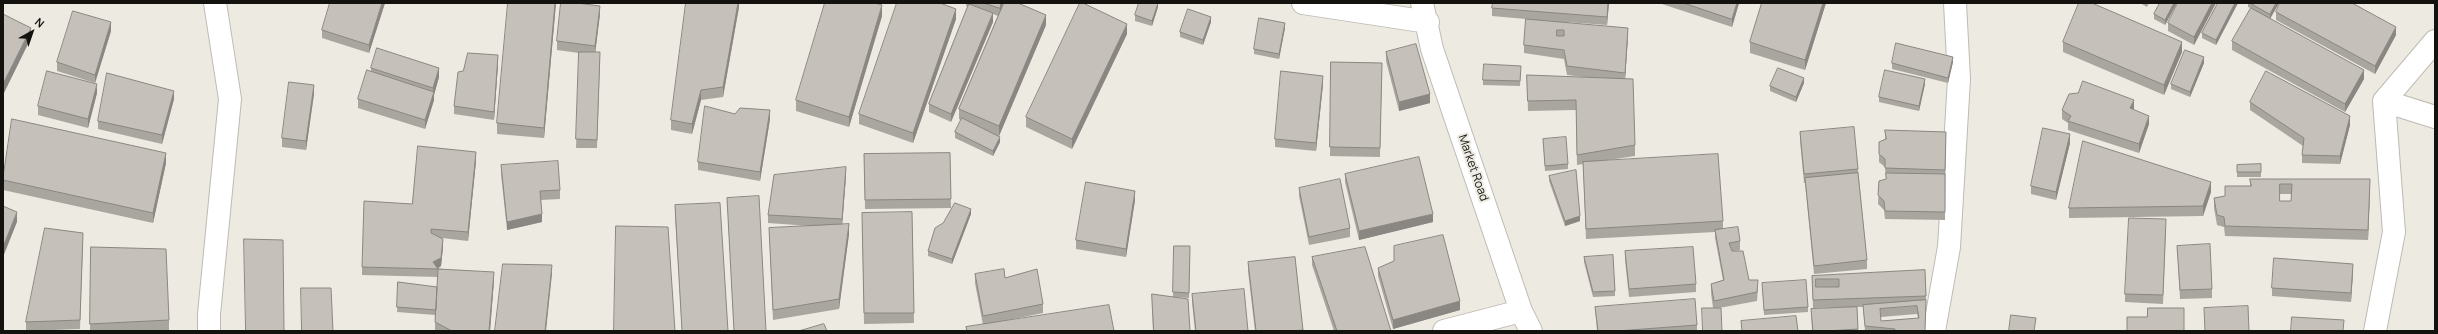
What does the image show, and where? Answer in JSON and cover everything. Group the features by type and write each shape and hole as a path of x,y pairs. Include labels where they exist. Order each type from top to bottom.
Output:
{"street":[{"path":"209,331 230,99 215,3"},
{"path":"1302,3 1425,12"},
{"path":"1934,331 1949,247 1959,78 1955,3"},
{"name":"Market Road","path":"1425,12 1432,48 1521,311 1531,331"},
{"path":"2376,331 2394,232 2384,101 2435,41"},
{"path":"2384,101 2435,117"},
{"path":"1444,331 1521,311"}],"building":[{"path":"330,3 382,3 369,45 322,30"},
{"path":"508,3 555,3 544,128 497,123"},
{"path":"561,3 577,3 600,6 595,46 557,41"},
{"path":"686,3 738,3 723,87 701,90 692,124 671,120"},
{"path":"825,3 875,3 882,5 849,117 796,100"},
{"path":"897,3 940,3 956,9 913,133 859,114"},
{"path":"984,3 1001,3 1000,8"},
{"path":"1004,3 1018,3 1046,15 999,126 959,109"},
{"path":"1080,3 1083,3 1127,24 1072,139 1026,117"},
{"path":"1139,3 1158,3 1152,21 1135,15"},
{"path":"1493,3 1608,3 1607,17 1492,8"},
{"path":"1684,3 1737,3 1732,19"},
{"path":"1762,3 1823,3 1805,60 1750,42"},
{"path":"2079,3 2092,3 2182,42 2164,85 2063,42"},
{"path":"2160,3 2174,3 2165,20 2154,14"},
{"path":"2178,3 2212,3 2194,37 2168,23"},
{"path":"2218,3 2235,3 2216,40 2202,33"},
{"path":"2250,3 2276,3 2270,14"},
{"path":"2280,3 2352,3 2396,27 2375,66 2276,12"},
{"path":"969,4 993,13 951,114 929,104"},
{"path":"2251,8 2364,70 2345,104 2232,41"},
{"path":"1188,9 1211,17 1203,40 1180,32"},
{"path":"73,11 111,22 95,75 57,62"},
{"path":"3,14 31,28 3,84"},
{"path":"1259,18 1285,23 1279,54 1254,49"},
{"path":"1526,19 1628,28 1625,73 1567,66 1564,50 1524,45","holes":["1557,30 1564,30 1564,36 1557,36"]},
{"path":"1896,43 1953,57 1948,78 1892,63"},
{"path":"1416,44 1430,94 1399,102 1386,52"},
{"path":"377,48 439,68 433,88 371,68"},
{"path":"2185,50 2204,57 2190,92 2171,84"},
{"path":"579,52 600,52 597,140 576,139"},
{"path":"468,53 498,55 494,112 454,106 458,72 463,71"},
{"path":"1331,62 1382,63 1380,148 1330,147"},
{"path":"1484,64 1521,66 1520,81 1483,80"},
{"path":"1778,68 1804,78 1796,97 1770,86"},
{"path":"367,70 434,92 425,120 358,99"},
{"path":"1885,70 1925,79 1919,106 1879,97"},
{"path":"47,71 97,84 88,119 38,106"},
{"path":"1281,71 1323,76 1316,143 1275,139"},
{"path":"2266,71 2350,116 2340,156 2302,155 2304,138 2250,102"},
{"path":"107,73 174,91 162,135 98,121"},
{"path":"1527,75 1633,79 1635,145 1577,155 1576,100 1528,101"},
{"path":"2083,81 2134,100 2130,108 2149,116 2139,144 2068,121 2071,116 2062,110 2069,94 2078,93"},
{"path":"289,82 314,85 306,141 282,138"},
{"path":"705,106 735,114 740,108 770,110 760,172 698,162"},
{"path":"962,118 1000,137 993,151 955,132"},
{"path":"12,119 166,153 153,213 3,180"},
{"path":"1854,127 1858,169 1804,174 1800,132"},
{"path":"2043,128 2070,134 2056,192 2031,186"},
{"path":"1885,130 1946,132 1945,170 1885,168 1885,159 1879,154 1879,142 1886,139"},
{"path":"1566,137 1568,164 1545,166 1543,139"},
{"path":"2083,141 2211,182 2203,206 2069,208"},
{"path":"418,146 476,152 468,232 431,229 431,233 443,239 441,258 433,262 438,269 362,267 364,201 412,204"},
{"path":"950,153 951,199 865,200 864,154"},
{"path":"1718,154 1723,221 1586,229 1583,162"},
{"path":"1419,157 1433,214 1359,231 1345,174"},
{"path":"558,161 560,190 540,191 542,214 507,222 501,165"},
{"path":"2261,164 2261,172 2237,172 2237,165"},
{"path":"846,167 842,219 768,215 774,175"},
{"path":"1576,170 1580,216 1565,221 1549,176"},
{"path":"1858,173 1867,260 1814,266 1805,178"},
{"path":"1886,173 1945,174 1945,212 1885,211 1884,201 1878,195 1879,181 1886,179"},
{"path":"1340,179 1350,228 1309,237 1299,188"},
{"path":"2250,179 2370,179 2368,230 2225,226 2224,217 2217,215 2214,198 2225,196 2225,186 2251,186","holes":["2280,184 2292,184 2291,201 2280,201"]},
{"path":"1086,182 1135,191 1126,249 1076,240"},
{"path":"759,196 766,331 734,331 727,198"},
{"path":"720,203 728,331 682,331 675,205"},
{"path":"955,203 971,209 952,259 928,251 935,228 943,223"},
{"path":"3,206 17,212 3,247"},
{"path":"912,212 914,313 864,313 862,213"},
{"path":"2129,218 2166,219 2163,295 2125,294"},
{"path":"849,224 839,299 773,310 769,228"},
{"path":"616,226 668,227 675,331 614,331"},
{"path":"1738,227 1740,241 1729,243 1732,251 1743,251 1749,280 1758,280 1757,292 1714,301 1711,284 1724,280 1715,230"},
{"path":"45,228 83,233 80,320 26,322"},
{"path":"1443,235 1460,301 1393,320 1378,268 1394,261 1394,246"},
{"path":"244,239 283,240 284,331 246,331"},
{"path":"2210,244 2212,289 2180,290 2177,246"},
{"path":"1174,246 1190,246 1189,293 1173,292"},
{"path":"91,247 166,249 169,320 90,324"},
{"path":"1365,247 1391,331 1337,331 1312,257"},
{"path":"1693,247 1696,284 1629,289 1625,251"},
{"path":"1613,255 1615,291 1593,292 1584,257"},
{"path":"1295,257 1303,330 1256,331 1248,262"},
{"path":"2274,258 2353,264 2351,293 2272,288"},
{"path":"503,264 552,265 545,331 495,331"},
{"path":"438,269 494,272 489,331 452,331 435,322"},
{"path":"1004,269 1005,278 1037,269 1043,304 983,316 975,274"},
{"path":"1925,270 1926,296 1813,300 1812,276","holes":["1816,279 1839,279 1839,287 1816,287"]},
{"path":"1806,280 1808,307 1764,310 1762,283"},
{"path":"398,282 437,287 436,310 397,307"},
{"path":"301,288 331,288 333,331 302,331"},
{"path":"1244,289 1248,331 1196,331 1192,294"},
{"path":"1152,294 1188,299 1190,331 1154,331"},
{"path":"1695,299 1697,325 1598,331 1595,307"},
{"path":"1926,300 1925,331 1895,331 1895,329 1865,326 1863,305","holes":["1917,306 1919,318 1881,321 1880,309"]},
{"path":"1109,305 1114,331 967,331 966,327"},
{"path":"2248,306 2249,331 2205,331 2204,308"},
{"path":"1857,307 1858,329 1813,331 1811,309"},
{"path":"1702,308 1721,308 1722,331 1703,331"},
{"path":"2148,308 2184,308 2184,331 2127,331 2127,317 2147,317"},
{"path":"2011,315 2036,318 2034,331 2009,331"},
{"path":"1796,316 1798,331 1742,331 1741,321"},
{"path":"2292,317 2344,320 2343,331 2291,331"},
{"path":"824,324 827,331 799,331"}]}
